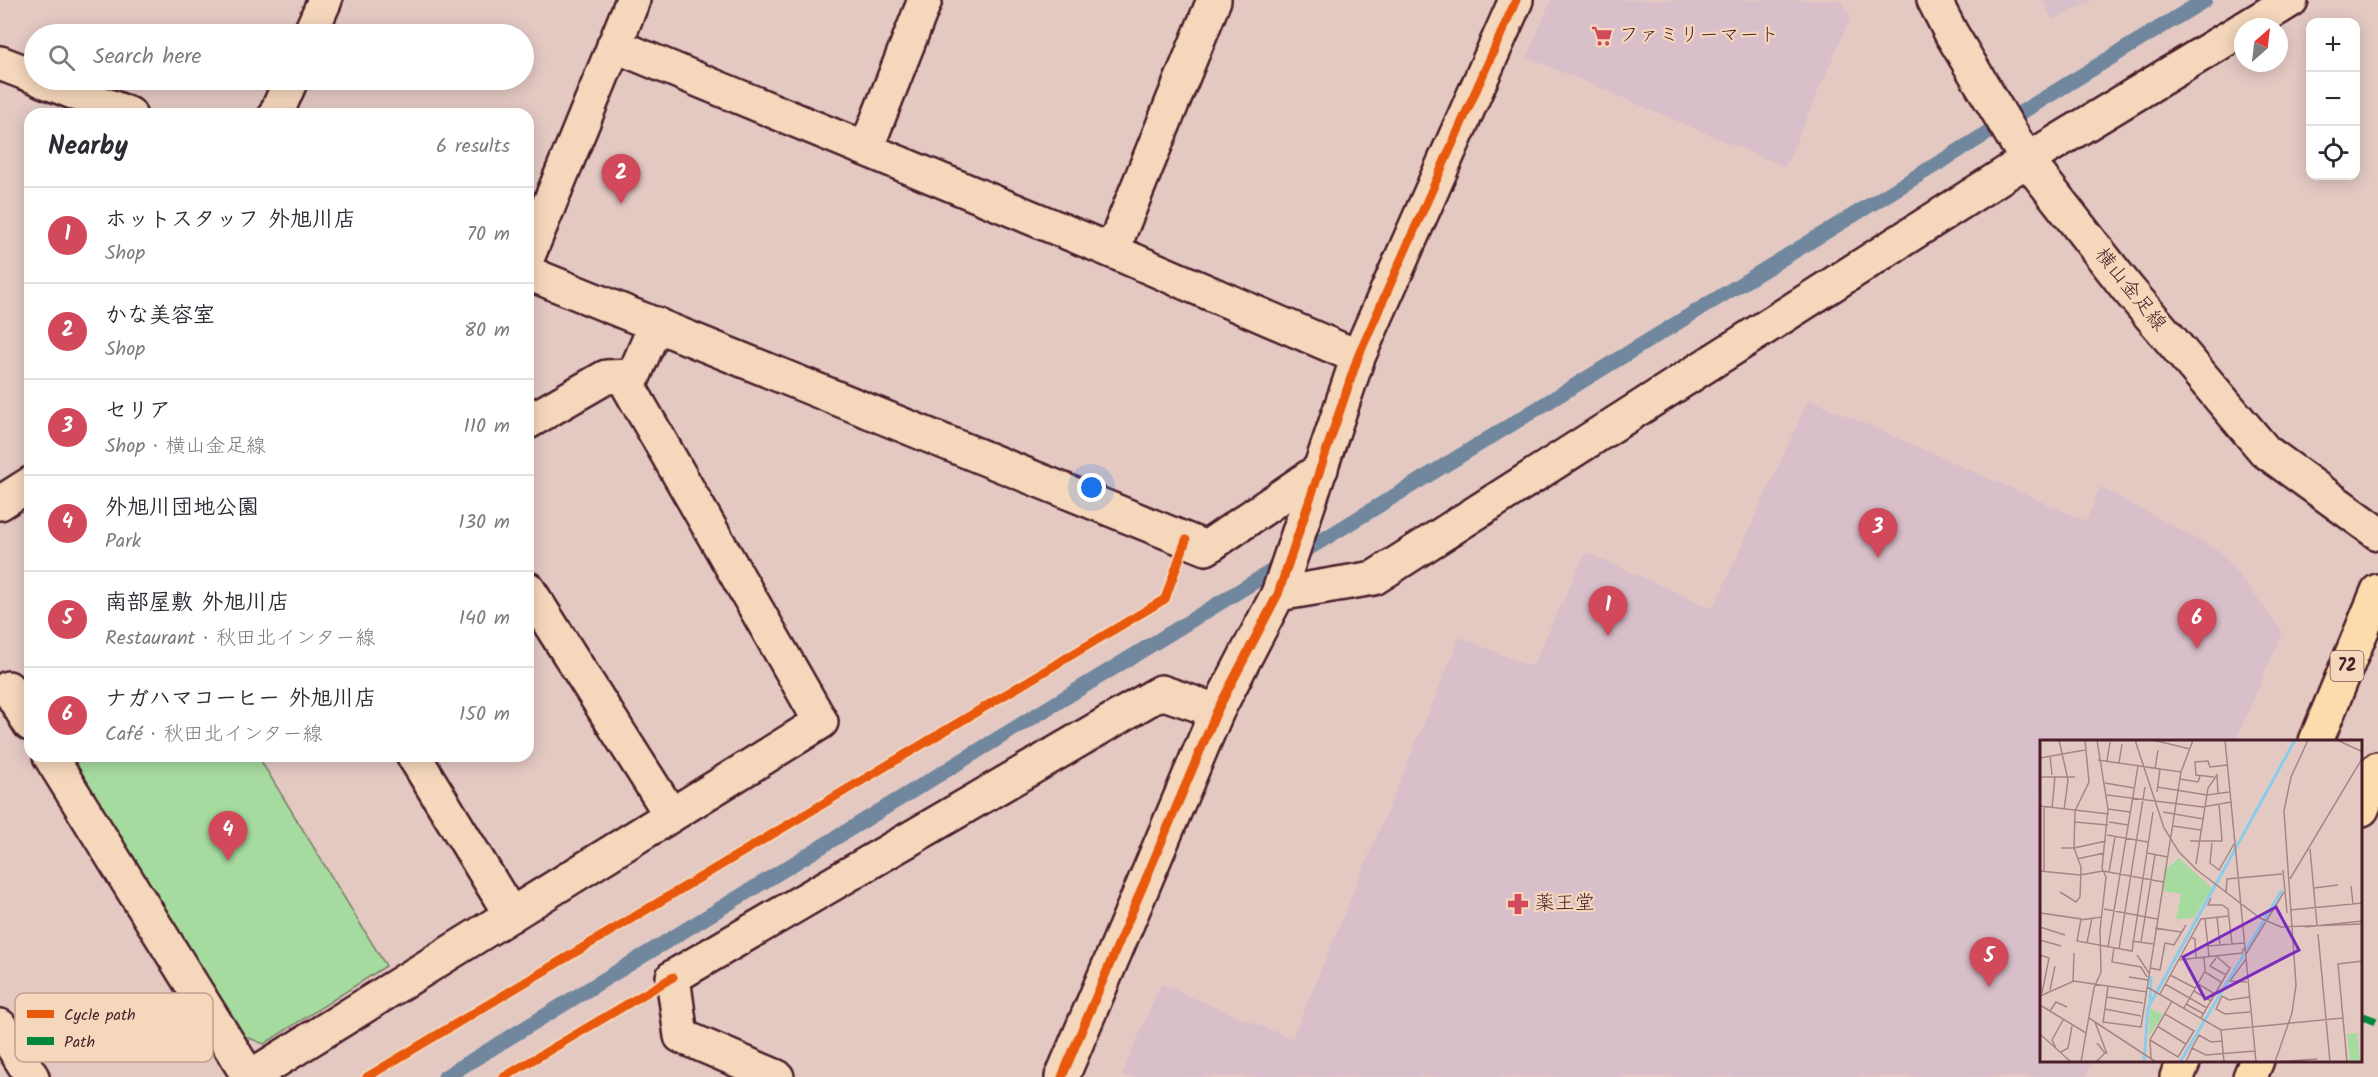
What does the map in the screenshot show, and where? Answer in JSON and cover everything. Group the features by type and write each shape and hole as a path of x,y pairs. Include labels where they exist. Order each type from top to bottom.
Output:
{"main road":[{"name":"72","path":"2316,740 2378,591"},
{"path":"2363,804 2378,769"},
{"path":"2177,1077 2183,1062"},
{"path":"2250,1077 2256,1062"}],"street":[{"path":"314,24 325,0"},
{"path":"534,241 633,0"},
{"path":"866,149 925,0"},
{"path":"1112,251 1214,0"},
{"path":"1062,1077 1217,711 1279,592 1358,357 1516,0"},
{"name":"横山金足線","path":"1934,0 2024,156 2127,288 2265,451 2378,533"},
{"path":"2261,18 2291,0"},
{"path":"1279,592 1374,578 2024,156 2234,34"},
{"path":"614,45 1112,251 1358,357"},
{"path":"0,63 24,72"},
{"path":"68,90 114,108"},
{"path":"279,108 287,90"},
{"path":"534,275 1206,548 1321,469"},
{"path":"213,1018 250,1077 821,722 629,387 656,324"},
{"path":"534,419 606,377 633,376"},
{"path":"0,503 24,488"},
{"path":"534,598 671,815"},
{"path":"13,686 24,711"},
{"path":"777,1077 681,1036 673,977 1161,692 1217,711"},
{"path":"54,762 198,993"},
{"path":"418,762 511,915"},
{"path":"0,1026 15,1050"},
{"path":"23,1062 32,1077"}],"shaded area":[{"path":"1551,0 1841,0 1851,17 1785,167 1527,57"},
{"path":"2042,0 2093,0 2053,20"},
{"path":"1809,399 2086,521 2100,487 2221,552 2283,632 2235,740 2040,740 2040,1062 2093,1062 2086,1077 1121,1077 1161,984 1292,1039 1460,637 1532,667 1586,552 1713,609"}],"green space":[{"path":"75,762 262,762 386,966 264,1044 239,1034"}],"waterway":[{"path":"445,1077 2205,0"}],"marked path":[{"path":"2363,1016 2378,1022"}],"cycle path":[{"path":"1062,1077 1217,711 1278,594 1358,357 1516,0"},
{"path":"367,1077 1165,599 1186,540"},
{"path":"504,1077 673,977"}],"place":[{"name":"ファミリーマート","path":"1602,36"},
{"name":"かな美容室","path":"621,204"},
{"name":"セリア","path":"1878,558"},
{"name":"ホットスタッフ 外旭川店","path":"1608,636"},
{"name":"ナガハマコーヒー 外旭川店","path":"2197,649"},
{"name":"外旭川団地公園","path":"228,861"},
{"name":"薬王堂","path":"1518,904"},
{"name":"南部屋敷 外旭川店","path":"1989,987"}]}
